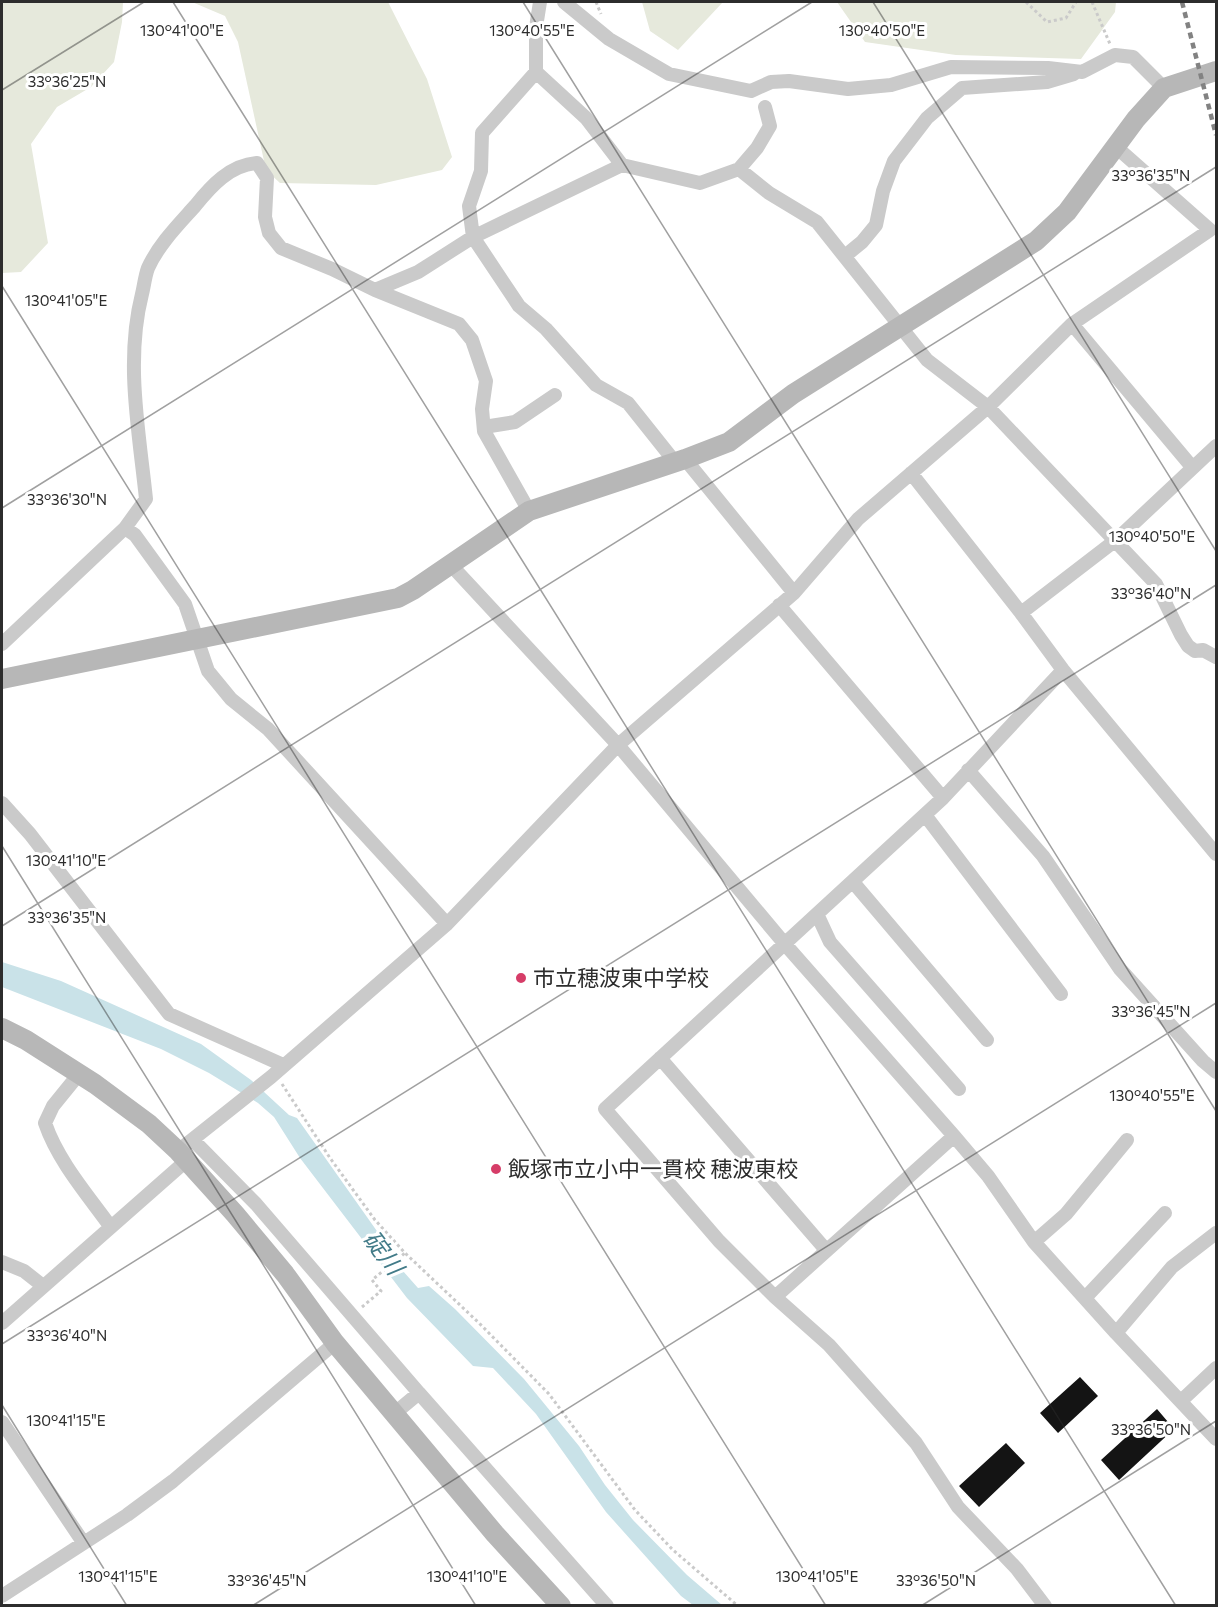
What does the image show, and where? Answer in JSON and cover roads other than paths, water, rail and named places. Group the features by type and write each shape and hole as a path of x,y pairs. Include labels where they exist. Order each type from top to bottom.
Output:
{"street":[{"path":"540,2 536,27 536,72 482,133 481,171 469,206 473,237 519,306 546,329 596,385 628,403 794,593"},
{"path":"564,2 609,39 669,74 751,91 771,82 789,81 848,89 891,85 951,67 1048,68 1082,72"},
{"path":"845,256 862,242 876,225 883,191 894,161 927,118 962,88 1047,82 1082,72 1115,55 1133,57 1164,88"},
{"path":"2,679 198,637 398,598 529,511 680,461 729,442 793,394 1036,241 1067,212 1136,119 1164,88 1216,71"},
{"path":"536,72 586,118 622,165"},
{"path":"375,290 418,272 473,237 622,165 700,183 739,169 757,148 770,126 765,107"},
{"path":"2,1323 110,1226 186,1150 447,924 618,745 794,593 858,519 988,407 1072,324 1210,230 1115,146"},
{"path":"2,644 125,528 146,499 133,376 135,323 148,269 162,244 222,176 247,164 257,163 267,178 266,217 269,233 281,249 459,324 472,340 486,381 482,409 484,431 529,511"},
{"path":"739,169 769,193 817,222 927,360 988,407 1156,584 1188,646 1195,651 1203,650 1216,657"},
{"path":"1072,324 1192,467"},
{"path":"484,427 515,422 555,395"},
{"path":"1021,613 1116,540 1216,446"},
{"path":"911,473 1063,670 1216,854"},
{"path":"125,528 135,535 185,604 208,671 231,699 268,729 447,924"},
{"path":"450,564 618,745 784,943 988,1176 1034,1242 1116,1333 1216,1438"},
{"path":"779,605 943,798"},
{"path":"1045,1605 1017,1569 958,1507 916,1443 830,1345 775,1298 719,1241 605,1109 943,798 1063,670"},
{"path":"968,770 1042,856 1120,969 1203,1061 1216,1072"},
{"path":"2,803 30,834 169,1014 276,1072"},
{"path":"925,815 1060,994"},
{"path":"853,882 987,1040"},
{"path":"817,914 830,942 959,1089"},
{"path":"2,1028 26,1040 79,1074 186,1150 256,1204 419,1393 607,1605"},
{"path":"660,1058 826,1250"},
{"path":"79,1074 53,1106 45,1123 59,1154 110,1226"},
{"path":"775,1298 954,1136"},
{"path":"1034,1242 1066,1214 1127,1140"},
{"path":"186,1150 271,1257 335,1343 495,1534 561,1605"},
{"path":"1085,1298 1165,1213"},
{"path":"1116,1333 1172,1268 1216,1233"},
{"path":"2,1262 24,1271 44,1286"},
{"path":"2,1596 127,1515 173,1481 335,1343"},
{"path":"1180,1401 1216,1368"},
{"path":"395,1413 419,1393"},
{"path":"2,1422 83,1542"}],"water":[{"name":"碇川","path":"2,962 61,981 201,1044 251,1080 289,1115 297,1118 379,1234 380,1245 418,1288 429,1286 524,1379 579,1446 605,1485 633,1520 687,1575 722,1605 693,1605 681,1596 606,1512 536,1414 493,1368 473,1366 407,1298 300,1158 274,1117 258,1103 209,1073 161,1049 2,987"}],"railway":[{"path":"1182,2 1216,135"}],"place":[{"name":"市立穂波東中学校","path":"521,978"},
{"name":"飯塚市立小中一貫校 穂波東校","path":"496,1169"}]}
